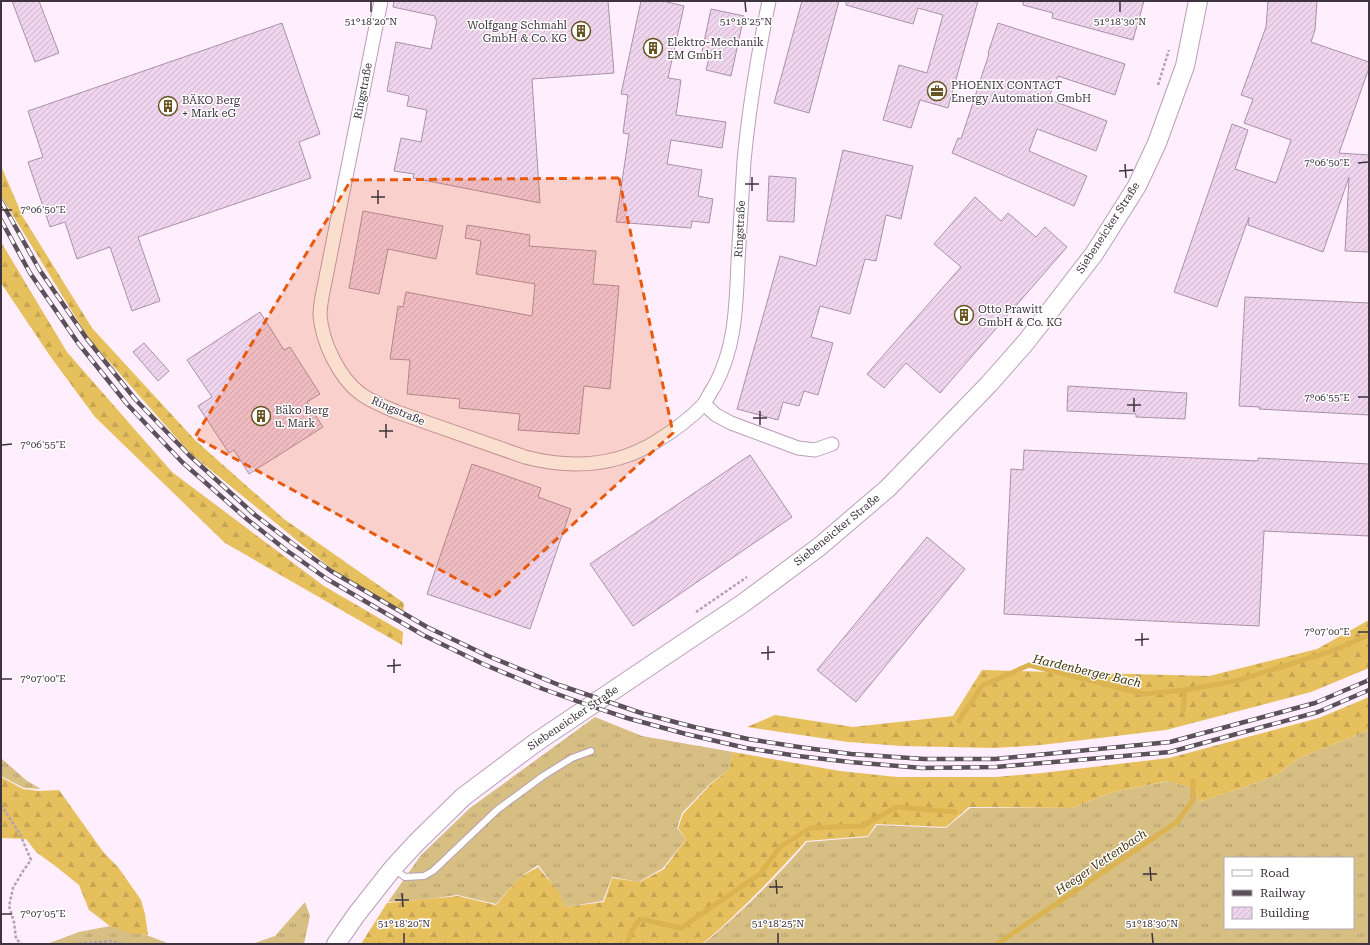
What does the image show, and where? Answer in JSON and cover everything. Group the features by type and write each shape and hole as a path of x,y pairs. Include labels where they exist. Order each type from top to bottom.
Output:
{"main road":[{"name":"Siebeneicker Straße","path":"336,944 392,868 463,797 534,743 742,604 819,547 888,488 989,384 1026,342 1094,254 1137,186 1156,144 1185,66 1198,1"}],"street":[{"name":"Ringstraße","path":"381,1 322,297 320,314 323,333 333,357 347,381 361,394 378,404 525,457 544,462 564,464 591,464 611,461 647,448 673,431 704,404 720,376 730,348 735,322 744,162 749,112 769,1"},
{"path":"704,404 716,415 731,423 798,448 815,450 832,444"}],"lane":[{"path":"392,868 405,877 424,876 433,872 497,810 543,776 572,758 591,751"}],"path":[{"path":"1158,87 1170,49"},
{"path":"696,612 748,576"},
{"path":"1,806 20,834 31,860 13,888 9,906 14,922 16,939 22,944"},
{"path":"74,944 110,941 123,944"}],"highlighted area":[{"path":"619,178 673,433 492,598 195,437 351,180"}],"green space":[{"path":"1,166 23,217 92,328 195,440 284,519 404,603 403,613 332,569 190,453 89,339 1,196"},
{"path":"1,242 67,352 172,472 324,586 403,632 402,645 225,543 95,417 50,356 1,283"},
{"path":"1369,620 1369,668 1311,692 1166,730 1041,745 996,748 902,746 848,742 747,727 775,715 853,727 953,716 982,670 1209,676 1317,649"},
{"path":"1369,697 1369,730 1299,758 1276,775 1199,802 1195,789 1168,781 1113,792 1072,808 969,807 946,827 876,824 868,836 806,841 743,907 702,944 361,944 387,903 458,896 496,905 519,878 538,867 558,891 565,907 604,902 612,878 640,882 664,869 686,839 678,828 683,814 712,783 729,770 733,752 840,771 897,777 996,777 1169,758 1319,718"},
{"path":"595,717 642,736 733,752 729,770 711,783 682,813 677,828 686,839 663,868 639,882 612,877 603,901 565,907 553,885 538,865 519,878 496,904 457,895 422,900 388,902 421,855 470,808"},
{"path":"1369,730 1369,944 703,944 757,895 807,842 868,837 877,825 946,828 970,808 1072,808 1113,792 1169,781 1195,789 1199,802 1276,775 1299,758"},
{"path":"1,758 27,781 41,789 24,788 1,776"},
{"path":"1,777 23,789 39,791 59,790 104,853 118,867 141,900 148,935 129,933 110,926 89,910 79,885 36,852 26,839 1,838"},
{"path":"305,902 310,916 304,944 252,944 275,936"},
{"path":"110,926 149,936 170,944 47,944 79,932"}],"building":[{"path":"12,1 39,1 59,53 35,62"},
{"path":"394,1 608,1 614,73 532,79 540,203 413,178 414,174 394,171 401,138 421,142 427,110 407,106 409,96 387,91 396,42 431,49 437,20 435,19 435,16 393,7"},
{"path":"641,1 663,1 684,6 668,78 681,80 676,115 726,122 722,148 671,140 667,164 702,170 698,196 713,199 709,223 692,221 691,228 616,222 629,134 623,133 628,95 621,94"},
{"path":"802,1 839,1 809,113 774,103"},
{"path":"846,1 978,1 948,108 920,100 911,128 883,120 899,65 927,73 943,15 918,8 913,24 846,5"},
{"path":"1023,1 1144,1 1133,40 1052,18 1053,13 1023,5"},
{"path":"1268,1 1317,1 1315,30 1311,42 1369,62 1369,68 1339,153 1369,155 1369,252 1345,251 1349,177 1323,252 1248,225 1249,217 1217,307 1174,292 1232,124 1248,130 1235,169 1276,183 1291,140 1244,123 1253,99 1241,95 1266,27"},
{"path":"711,9 744,16 731,76 706,70 709,58 701,56"},
{"path":"282,23 320,134 299,142 311,178 138,237 160,301 132,311 110,247 77,259 65,222 50,227 28,162 43,157 28,111"},
{"path":"998,23 1125,64 1115,95 1058,76 1048,99 1107,121 1096,151 1037,129 1029,151 1087,176 1074,206 952,153 958,138 961,139"},
{"path":"843,150 913,166 901,219 886,215 876,261 865,259 850,314 820,306 811,337 833,343 818,395 804,391 799,406 783,402 778,420 737,409 780,256 816,266"},
{"path":"769,176 796,178 794,222 767,221"},
{"name":"Otto Prawitt GmbH & Co. KG","path":"975,197 1001,221 1008,213 1036,237 1045,227 1067,247 940,393 906,363 884,388 867,374 961,267 934,244"},
{"path":"363,211 443,226 436,259 388,249 379,294 349,288"},
{"path":"467,225 530,235 529,246 596,251 593,284 619,286 610,389 584,386 579,434 518,430 520,414 459,408 460,399 407,394 410,360 390,359 398,306 403,307 406,292 532,316 535,284 476,274 481,241 465,238"},
{"path":"1245,297 1369,303 1369,415 1259,409 1260,407 1239,406"},
{"name":"Bäko Berg u. Mark","path":"260,312 284,350 290,347 320,394 307,402 323,427 249,474 234,450 229,453 198,406 212,397 187,360"},
{"path":"144,343 169,371 158,381 133,352"},
{"path":"1068,386 1187,393 1185,419 1136,417 1136,414 1067,411"},
{"path":"1024,450 1258,461 1258,458 1369,464 1369,536 1264,531 1259,626 1004,614 1011,469 1023,470"},
{"path":"750,455 792,517 633,626 590,564"},
{"path":"472,464 541,488 538,497 571,509 530,629 427,594"},
{"path":"927,537 965,569 856,702 817,670"}],"waterway":[{"name":"Hardenberger Bach","path":"959,721 982,686 1029,665 1144,694 1185,690 1236,681 1332,651 1369,635"},
{"name":"Heeger Vettenbach","path":"1183,711 1185,690"},
{"name":"Heeger Vettenbach","path":"997,944 1177,822 1193,800 1193,781"},
{"name":"Hardenberger Bach","path":"627,944 631,932 640,919 681,928 760,874 780,847 810,828 863,826 896,807 955,812"}],"railway":[{"path":"1,201 39,269 87,339 135,399 189,455 255,515 331,571 427,627 488,656 559,685 644,714 748,739 851,754 924,759 995,759 1170,742 1315,703 1369,680"},
{"path":"1,220 30,273 78,343 127,404 182,462 248,520 286,550 327,579 423,635 483,664 543,689 585,704 627,718 686,734 746,748 798,756 922,768 996,767 1170,752 1318,712 1369,690"}],"place":[{"name":"Wolfgang Schmahl GmbH & Co. KG","path":"581,31"},
{"name":"Elektro-Mechanik EM GmbH","path":"653,48"},
{"name":"PHOENIX CONTACT Energy Automation GmbH","path":"937,91"},
{"name":"BÄKO Berg + Mark eG","path":"168,106"},
{"name":"Otto Prawitt GmbH & Co. KG","path":"964,315"},
{"name":"Bäko Berg u. Mark","path":"261,416"}]}
